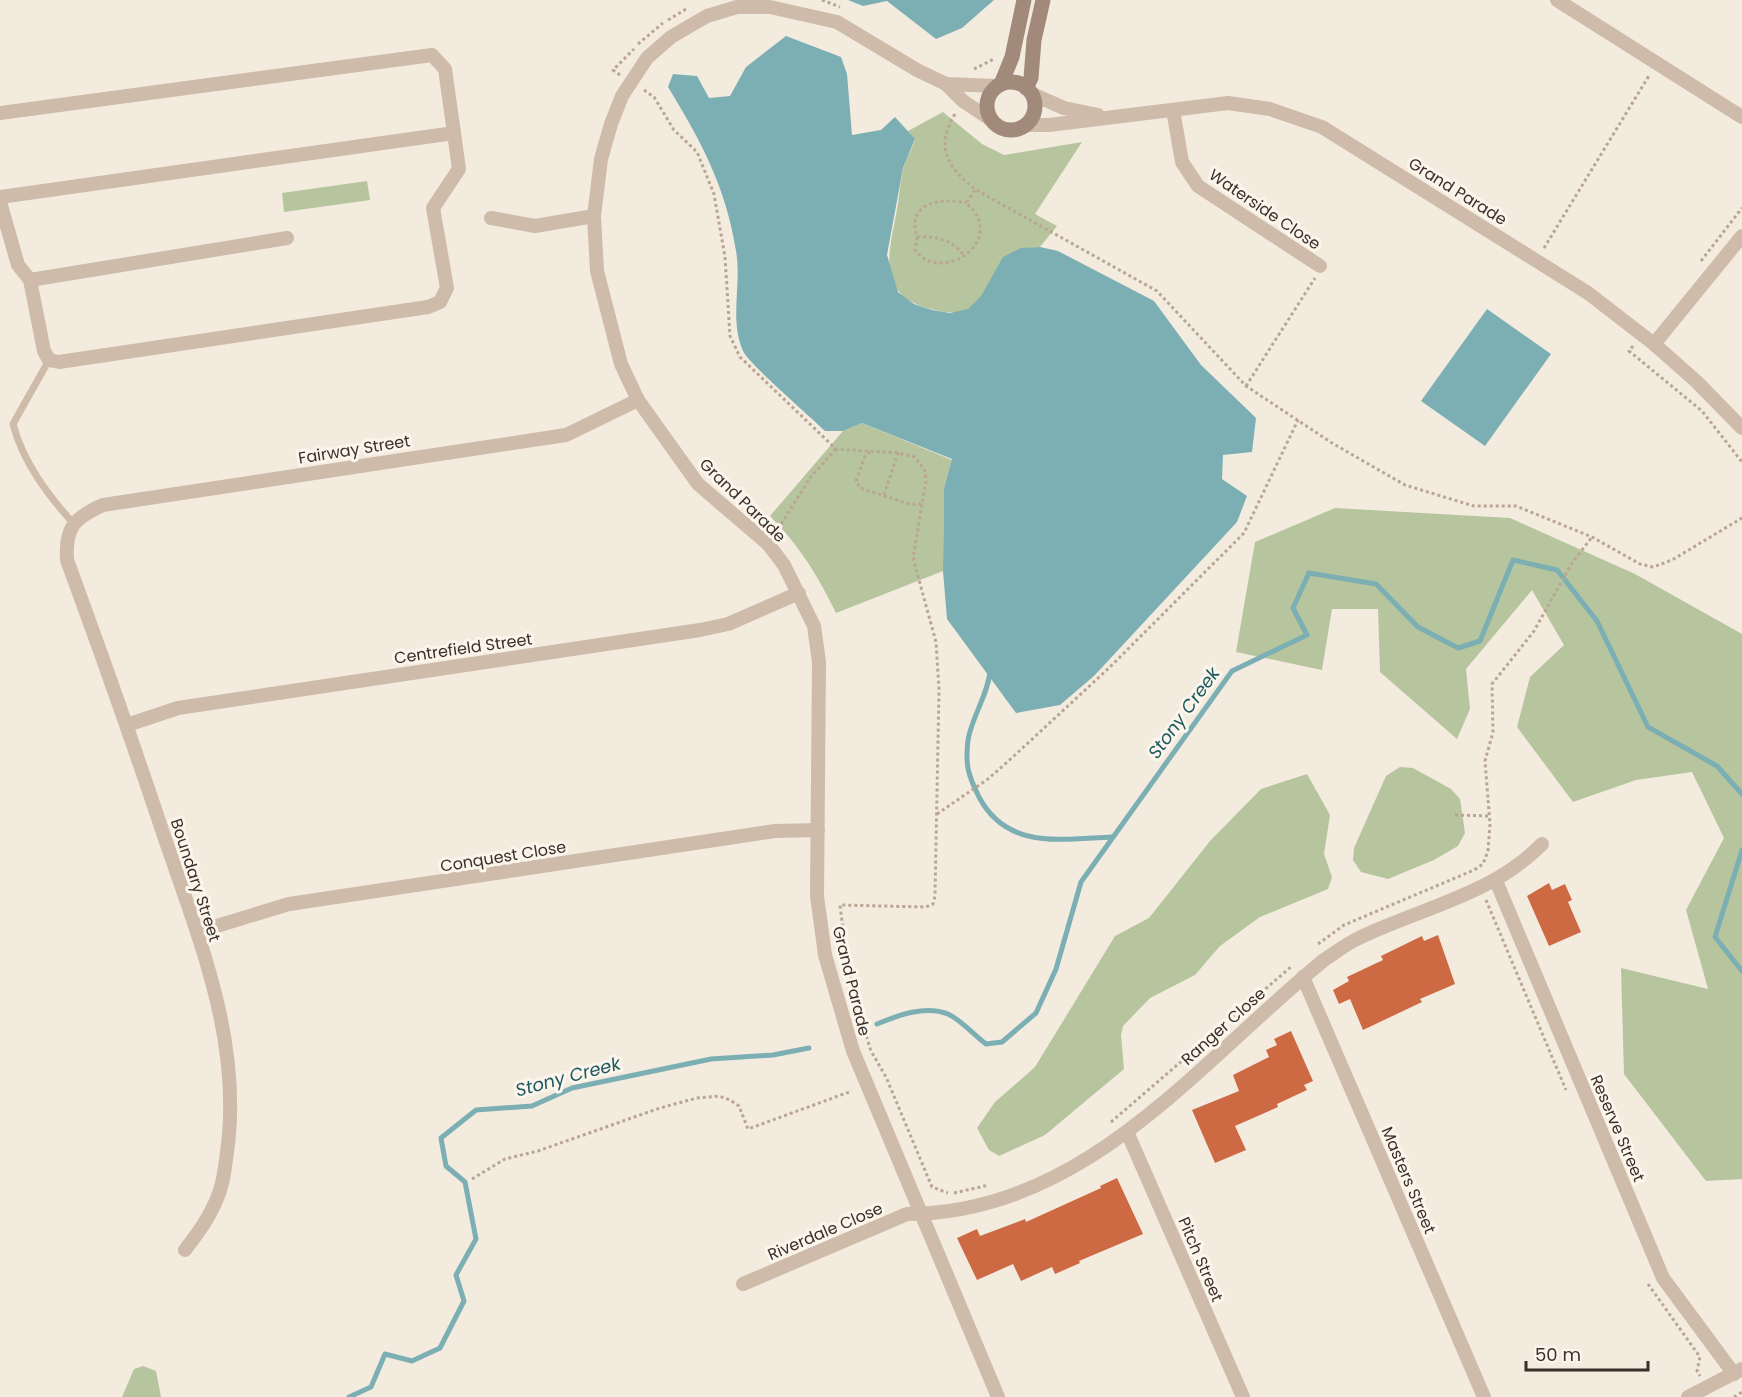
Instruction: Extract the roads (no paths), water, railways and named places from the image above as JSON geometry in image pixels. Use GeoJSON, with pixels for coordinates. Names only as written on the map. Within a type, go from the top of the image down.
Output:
{"type":"FeatureCollection","features":[{"type":"Feature","properties":{"kind":"street"},"geometry":{"type":"LineString","coordinates":[[1024,0],[1012,57],[999,85],[987,102],[990,119],[1003,129],[1011,131],[1027,125],[1035,110],[1029,91],[1034,40],[1043,0]]}},
{"type":"Feature","properties":{"kind":"street"},"geometry":{"type":"LineString","coordinates":[[1557,0],[1742,117]]}},
{"type":"Feature","properties":{"kind":"street","name":"Grand Parade"},"geometry":{"type":"LineString","coordinates":[[990,119],[963,101],[946,84],[837,22],[814,15],[770,7],[737,7],[707,16],[671,37],[647,58],[622,96],[601,159],[594,216],[597,270],[621,364],[638,400],[698,484],[768,544],[784,565],[814,626],[819,662],[817,896],[825,955],[853,1051],[998,1397]]}},
{"type":"Feature","properties":{"kind":"street"},"geometry":{"type":"LineString","coordinates":[[0,113],[432,55],[445,69],[459,170],[433,208],[447,288],[440,302],[428,307],[71,360],[49,360],[44,351],[30,280],[18,265],[0,202]]}},
{"type":"Feature","properties":{"kind":"street"},"geometry":{"type":"LineString","coordinates":[[999,85],[1011,82],[1029,91]]}},
{"type":"Feature","properties":{"kind":"street","name":"Grand Parade"},"geometry":{"type":"LineString","coordinates":[[946,84],[999,85]]}},
{"type":"Feature","properties":{"kind":"street","name":"Grand Parade"},"geometry":{"type":"LineString","coordinates":[[1029,91],[1064,108],[1106,117]]}},
{"type":"Feature","properties":{"kind":"street","name":"Grand Parade"},"geometry":{"type":"LineString","coordinates":[[1027,125],[1049,125],[1228,103],[1270,109],[1322,127],[1537,259],[1588,293],[1654,344],[1697,382],[1742,428]]}},
{"type":"Feature","properties":{"kind":"street","name":"Waterside Close"},"geometry":{"type":"LineString","coordinates":[[1173,110],[1182,162],[1198,186],[1320,266]]}},
{"type":"Feature","properties":{"kind":"street"},"geometry":{"type":"LineString","coordinates":[[0,197],[454,133]]}},
{"type":"Feature","properties":{"kind":"street"},"geometry":{"type":"LineString","coordinates":[[491,218],[536,226],[594,216]]}},
{"type":"Feature","properties":{"kind":"street"},"geometry":{"type":"LineString","coordinates":[[1654,344],[1742,236]]}},
{"type":"Feature","properties":{"kind":"street"},"geometry":{"type":"LineString","coordinates":[[30,280],[287,238]]}},
{"type":"Feature","properties":{"kind":"street","name":"Fairway Street"},"geometry":{"type":"LineString","coordinates":[[73,523],[83,514],[103,505],[566,435],[638,400]]}},
{"type":"Feature","properties":{"kind":"street","name":"Boundary Street"},"geometry":{"type":"LineString","coordinates":[[73,523],[66,545],[67,560],[127,725],[196,932],[222,1022],[231,1095],[230,1131],[219,1194],[208,1220],[185,1250]]}},
{"type":"Feature","properties":{"kind":"street","name":"Centrefield Street"},"geometry":{"type":"LineString","coordinates":[[127,725],[178,708],[700,630],[728,624],[799,593]]}},
{"type":"Feature","properties":{"kind":"street","name":"Conquest Close"},"geometry":{"type":"LineString","coordinates":[[196,932],[289,904],[775,831],[818,830]]}},
{"type":"Feature","properties":{"kind":"street","name":"Ranger Close"},"geometry":{"type":"LineString","coordinates":[[920,1214],[935,1214],[1003,1199],[1079,1164],[1128,1134],[1304,977],[1357,939],[1496,881],[1525,861],[1542,844]]}},
{"type":"Feature","properties":{"kind":"street","name":"Reserve Street"},"geometry":{"type":"LineString","coordinates":[[1496,881],[1663,1278],[1738,1372]]}},
{"type":"Feature","properties":{"kind":"street","name":"Masters Street"},"geometry":{"type":"LineString","coordinates":[[1304,977],[1484,1397]]}},
{"type":"Feature","properties":{"kind":"street","name":"Pitch Street"},"geometry":{"type":"LineString","coordinates":[[1128,1134],[1242,1397]]}},
{"type":"Feature","properties":{"kind":"street","name":"Riverdale Close"},"geometry":{"type":"LineString","coordinates":[[743,1284],[907,1214],[920,1214]]}},
{"type":"Feature","properties":{"kind":"street"},"geometry":{"type":"LineString","coordinates":[[1688,1397],[1738,1372]]}},
{"type":"Feature","properties":{"kind":"lane"},"geometry":{"type":"LineString","coordinates":[[49,360],[13,424],[18,445],[34,472],[73,523]]}},
{"type":"Feature","properties":{"kind":"water"},"geometry":{"type":"Polygon","coordinates":[[[848,0],[994,0],[962,28],[936,39],[887,1],[863,6],[848,0]]]}},
{"type":"Feature","properties":{"kind":"water"},"geometry":{"type":"Polygon","coordinates":[[[786,36],[841,57],[847,74],[852,135],[881,130],[895,117],[915,139],[903,168],[887,255],[898,292],[914,304],[932,310],[950,313],[968,309],[981,296],[1003,257],[1021,248],[1040,247],[1058,251],[1154,301],[1201,365],[1256,418],[1252,452],[1223,455],[1222,479],[1247,496],[1237,522],[1094,676],[1060,705],[1016,713],[947,619],[943,571],[944,488],[952,459],[862,423],[843,431],[825,431],[768,378],[743,351],[736,314],[738,276],[736,251],[726,206],[711,165],[668,87],[673,74],[697,76],[709,98],[730,96],[746,67],[786,36]]]}},
{"type":"Feature","properties":{"kind":"water"},"geometry":{"type":"Polygon","coordinates":[[[1487,309],[1551,354],[1485,446],[1421,401],[1487,309]]]}},
{"type":"Feature","properties":{"kind":"waterway","name":"Stony Creek"},"geometry":{"type":"LineString","coordinates":[[877,1024],[912,1012],[939,1011],[958,1020],[986,1044],[1002,1042],[1036,1013],[1056,969],[1081,882],[1232,671],[1307,635],[1293,608],[1309,573],[1376,584],[1418,627],[1458,648],[1480,641],[1513,560],[1557,570],[1597,621],[1648,727],[1717,766],[1742,794]]}},
{"type":"Feature","properties":{"kind":"waterway"},"geometry":{"type":"LineString","coordinates":[[990,671],[989,680],[970,731],[967,756],[972,782],[991,814],[1004,826],[1037,838],[1112,837]]}},
{"type":"Feature","properties":{"kind":"waterway","name":"Stony Creek"},"geometry":{"type":"LineString","coordinates":[[1742,850],[1715,937],[1742,971]]}},
{"type":"Feature","properties":{"kind":"waterway","name":"Stony Creek"},"geometry":{"type":"LineString","coordinates":[[349,1397],[371,1387],[385,1354],[412,1361],[440,1348],[464,1301],[456,1275],[476,1239],[465,1182],[446,1166],[441,1138],[476,1110],[532,1106],[572,1088],[711,1059],[773,1055],[809,1048]]}}]}
